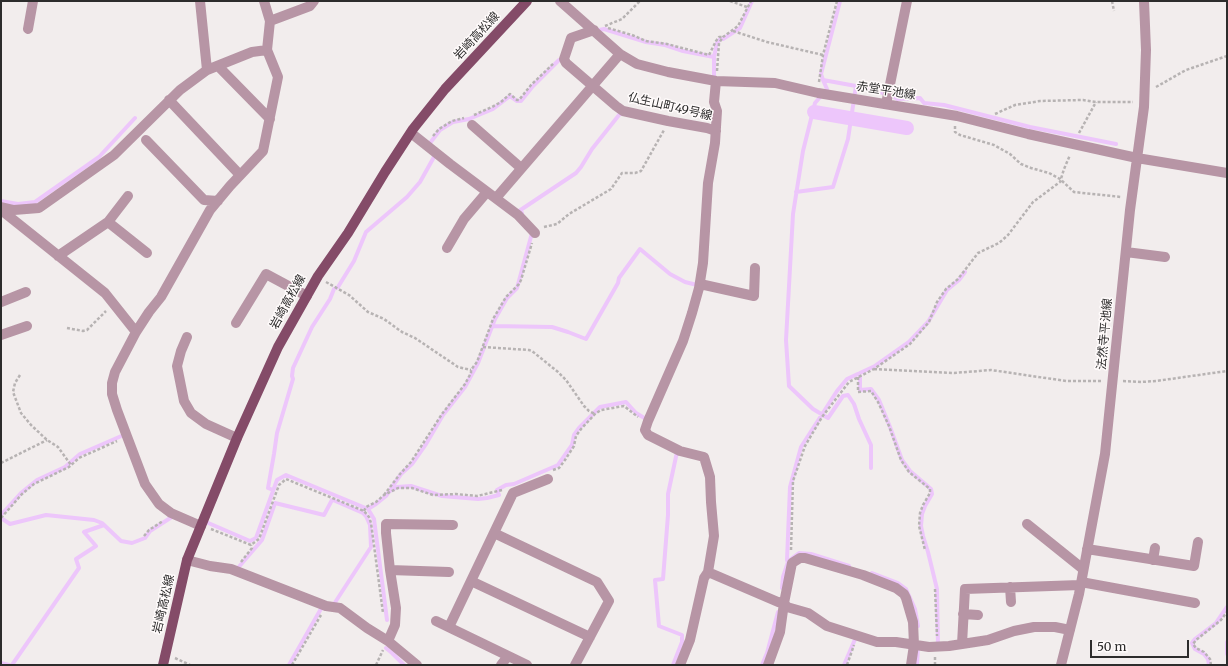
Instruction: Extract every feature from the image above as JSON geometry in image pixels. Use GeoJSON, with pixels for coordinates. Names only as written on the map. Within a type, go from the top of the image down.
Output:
{"type":"FeatureCollection","features":[{"type":"Feature","properties":{"kind":"main road","name":"岩崎高松線"},"geometry":{"type":"LineString","coordinates":[[164,660],[187,560],[237,438],[278,347],[306,296],[348,233],[410,133],[445,89],[528,1]]}},
{"type":"Feature","properties":{"kind":"street"},"geometry":{"type":"LineString","coordinates":[[28,29],[33,1]]}},
{"type":"Feature","properties":{"kind":"street"},"geometry":{"type":"LineString","coordinates":[[200,1],[207,70]]}},
{"type":"Feature","properties":{"kind":"street"},"geometry":{"type":"LineString","coordinates":[[201,526],[174,515],[159,504],[145,484],[117,410],[112,394],[112,383],[115,372],[136,332],[161,297],[210,210],[263,151],[278,77],[267,50],[270,22],[264,1]]}},
{"type":"Feature","properties":{"kind":"street"},"geometry":{"type":"LineString","coordinates":[[270,22],[310,6],[314,1]]}},
{"type":"Feature","properties":{"kind":"street","name":"赤堂平池線"},"geometry":{"type":"LineString","coordinates":[[560,1],[620,54],[637,64],[668,72],[716,81],[775,83],[818,93],[957,116],[1075,145],[1136,158],[1227,173]]}},
{"type":"Feature","properties":{"kind":"street"},"geometry":{"type":"LineString","coordinates":[[886,104],[907,1]]}},
{"type":"Feature","properties":{"kind":"street","name":"法然寺平池線"},"geometry":{"type":"LineString","coordinates":[[1061,665],[1081,584],[1105,454],[1136,158],[1144,103],[1146,50],[1144,1]]}},
{"type":"Feature","properties":{"kind":"street"},"geometry":{"type":"LineString","coordinates":[[564,56],[571,38],[594,30]]}},
{"type":"Feature","properties":{"kind":"street"},"geometry":{"type":"LineString","coordinates":[[1,208],[14,210],[39,208],[114,155],[180,90],[207,70],[252,52],[267,50]]}},
{"type":"Feature","properties":{"kind":"street"},"geometry":{"type":"LineString","coordinates":[[447,248],[464,219],[521,168],[620,54]]}},
{"type":"Feature","properties":{"kind":"street","name":"仏生山町49号線"},"geometry":{"type":"LineString","coordinates":[[564,56],[566,63],[623,111],[668,122],[707,128],[716,132]]}},
{"type":"Feature","properties":{"kind":"street"},"geometry":{"type":"LineString","coordinates":[[218,66],[270,119]]}},
{"type":"Feature","properties":{"kind":"street"},"geometry":{"type":"LineString","coordinates":[[680,665],[690,640],[704,578],[708,572],[714,536],[710,477],[704,457],[680,451],[648,435],[645,430],[683,341],[700,284],[703,263],[708,183],[716,132],[717,111],[714,102],[716,81]]}},
{"type":"Feature","properties":{"kind":"street"},"geometry":{"type":"LineString","coordinates":[[170,100],[240,175]]}},
{"type":"Feature","properties":{"kind":"street"},"geometry":{"type":"LineString","coordinates":[[472,125],[521,168]]}},
{"type":"Feature","properties":{"kind":"street"},"geometry":{"type":"LineString","coordinates":[[410,133],[518,215],[535,233]]}},
{"type":"Feature","properties":{"kind":"street"},"geometry":{"type":"LineString","coordinates":[[146,140],[204,200],[218,201]]}},
{"type":"Feature","properties":{"kind":"street"},"geometry":{"type":"LineString","coordinates":[[58,256],[108,222],[128,196]]}},
{"type":"Feature","properties":{"kind":"street"},"geometry":{"type":"LineString","coordinates":[[1,208],[58,256],[106,293],[136,332]]}},
{"type":"Feature","properties":{"kind":"street"},"geometry":{"type":"LineString","coordinates":[[108,222],[147,253]]}},
{"type":"Feature","properties":{"kind":"street"},"geometry":{"type":"LineString","coordinates":[[1126,252],[1165,257]]}},
{"type":"Feature","properties":{"kind":"street"},"geometry":{"type":"LineString","coordinates":[[700,284],[754,296],[755,268]]}},
{"type":"Feature","properties":{"kind":"street"},"geometry":{"type":"LineString","coordinates":[[236,323],[266,274],[306,296]]}},
{"type":"Feature","properties":{"kind":"street"},"geometry":{"type":"LineString","coordinates":[[1,302],[26,292]]}},
{"type":"Feature","properties":{"kind":"street"},"geometry":{"type":"LineString","coordinates":[[1,335],[27,326]]}},
{"type":"Feature","properties":{"kind":"street"},"geometry":{"type":"LineString","coordinates":[[187,337],[176,366],[184,401],[191,413],[201,420],[237,438]]}},
{"type":"Feature","properties":{"kind":"street"},"geometry":{"type":"LineString","coordinates":[[449,627],[513,493],[547,476]]}},
{"type":"Feature","properties":{"kind":"street"},"geometry":{"type":"LineString","coordinates":[[388,640],[395,625],[396,608],[390,570],[386,524],[453,525]]}},
{"type":"Feature","properties":{"kind":"street"},"geometry":{"type":"LineString","coordinates":[[1027,524],[1083,569]]}},
{"type":"Feature","properties":{"kind":"street"},"geometry":{"type":"LineString","coordinates":[[494,533],[597,582],[609,601],[575,665]]}},
{"type":"Feature","properties":{"kind":"street"},"geometry":{"type":"LineString","coordinates":[[1087,549],[1194,566],[1198,542]]}},
{"type":"Feature","properties":{"kind":"street"},"geometry":{"type":"LineString","coordinates":[[1153,560],[1155,548]]}},
{"type":"Feature","properties":{"kind":"street"},"geometry":{"type":"LineString","coordinates":[[768,665],[780,632],[792,563],[800,558],[806,558],[863,576],[896,588],[904,594],[913,622],[914,645],[912,665]]}},
{"type":"Feature","properties":{"kind":"street"},"geometry":{"type":"LineString","coordinates":[[187,560],[234,570],[326,606],[340,608],[388,640],[417,665]]}},
{"type":"Feature","properties":{"kind":"street"},"geometry":{"type":"LineString","coordinates":[[390,570],[449,572]]}},
{"type":"Feature","properties":{"kind":"street"},"geometry":{"type":"LineString","coordinates":[[708,572],[778,602],[784,603],[787,607],[808,613],[827,626],[878,642],[896,642],[936,647],[988,640],[1014,631],[1034,627],[1056,627],[1070,630]]}},
{"type":"Feature","properties":{"kind":"street"},"geometry":{"type":"LineString","coordinates":[[471,581],[590,637]]}},
{"type":"Feature","properties":{"kind":"street"},"geometry":{"type":"LineString","coordinates":[[962,644],[965,589],[1081,584],[1195,603]]}},
{"type":"Feature","properties":{"kind":"street"},"geometry":{"type":"LineString","coordinates":[[1010,587],[1011,602]]}},
{"type":"Feature","properties":{"kind":"street"},"geometry":{"type":"LineString","coordinates":[[964,614],[978,614]]}},
{"type":"Feature","properties":{"kind":"street"},"geometry":{"type":"LineString","coordinates":[[436,621],[527,665]]}},
{"type":"Feature","properties":{"kind":"street"},"geometry":{"type":"LineString","coordinates":[[501,665],[508,656]]}},
{"type":"Feature","properties":{"kind":"path"},"geometry":{"type":"LineString","coordinates":[[640,1],[622,19],[603,27],[632,35],[646,41],[667,44],[709,55],[719,37],[723,37],[738,26],[751,1]]}},
{"type":"Feature","properties":{"kind":"path"},"geometry":{"type":"LineString","coordinates":[[730,1],[747,7]]}},
{"type":"Feature","properties":{"kind":"path"},"geometry":{"type":"LineString","coordinates":[[818,93],[822,55],[837,1]]}},
{"type":"Feature","properties":{"kind":"path"},"geometry":{"type":"LineString","coordinates":[[1112,1],[1114,11]]}},
{"type":"Feature","properties":{"kind":"path"},"geometry":{"type":"LineString","coordinates":[[733,31],[767,42],[822,55]]}},
{"type":"Feature","properties":{"kind":"path"},"geometry":{"type":"LineString","coordinates":[[716,81],[719,43],[723,37]]}},
{"type":"Feature","properties":{"kind":"path"},"geometry":{"type":"LineString","coordinates":[[425,145],[439,129],[452,121],[468,117],[492,107],[501,102],[510,94],[519,100],[543,73],[559,58],[564,56]]}},
{"type":"Feature","properties":{"kind":"path"},"geometry":{"type":"LineString","coordinates":[[1145,91],[1154,88],[1186,70],[1227,56]]}},
{"type":"Feature","properties":{"kind":"path"},"geometry":{"type":"LineString","coordinates":[[978,122],[1015,105],[1040,101],[1083,100],[1096,102],[1144,103]]}},
{"type":"Feature","properties":{"kind":"path"},"geometry":{"type":"LineString","coordinates":[[792,563],[790,556],[792,487],[805,446],[822,417],[849,382],[874,369],[910,344],[929,322],[937,302],[946,289],[958,279],[978,253],[999,243],[1008,235],[1028,208],[1060,182],[1079,133],[1096,102]]}},
{"type":"Feature","properties":{"kind":"path"},"geometry":{"type":"LineString","coordinates":[[957,116],[954,132],[994,145],[1010,154],[1021,164],[1049,173],[1074,192],[1132,197]]}},
{"type":"Feature","properties":{"kind":"path"},"geometry":{"type":"LineString","coordinates":[[364,510],[384,495],[411,462],[442,414],[465,384],[471,370],[477,362],[494,319],[506,297],[521,280],[536,229],[557,224],[569,214],[611,189],[622,173],[635,173],[641,171],[657,145],[668,122]]}},
{"type":"Feature","properties":{"kind":"path"},"geometry":{"type":"LineString","coordinates":[[318,276],[349,295],[368,312],[384,319],[458,367],[471,370]]}},
{"type":"Feature","properties":{"kind":"path"},"geometry":{"type":"LineString","coordinates":[[67,328],[83,331],[87,330],[114,304]]}},
{"type":"Feature","properties":{"kind":"path"},"geometry":{"type":"LineString","coordinates":[[483,347],[532,351],[558,372],[566,380],[584,406],[595,414]]}},
{"type":"Feature","properties":{"kind":"path"},"geometry":{"type":"LineString","coordinates":[[874,369],[954,373],[991,370],[1066,381],[1141,382],[1227,371]]}},
{"type":"Feature","properties":{"kind":"path"},"geometry":{"type":"LineString","coordinates":[[20,374],[15,383],[13,392],[21,413],[31,425],[58,448],[72,465]]}},
{"type":"Feature","properties":{"kind":"path"},"geometry":{"type":"LineString","coordinates":[[858,377],[858,392],[871,392],[878,402],[889,426],[901,460],[909,472],[930,490],[920,513],[919,526],[925,550]]}},
{"type":"Feature","properties":{"kind":"path"},"geometry":{"type":"LineString","coordinates":[[547,476],[559,468],[574,446],[576,436],[581,429],[595,414],[601,410],[624,406],[647,423]]}},
{"type":"Feature","properties":{"kind":"path"},"geometry":{"type":"LineString","coordinates":[[1,518],[22,494],[34,484],[72,465],[79,458],[127,437]]}},
{"type":"Feature","properties":{"kind":"path"},"geometry":{"type":"LineString","coordinates":[[1,464],[47,440]]}},
{"type":"Feature","properties":{"kind":"path"},"geometry":{"type":"LineString","coordinates":[[251,545],[259,539],[279,484],[286,479],[364,510],[371,523],[384,617]]}},
{"type":"Feature","properties":{"kind":"path"},"geometry":{"type":"LineString","coordinates":[[384,495],[398,488],[412,488],[433,495],[456,494],[477,496],[487,495],[508,488]]}},
{"type":"Feature","properties":{"kind":"path"},"geometry":{"type":"LineString","coordinates":[[144,536],[149,530],[174,515]]}},
{"type":"Feature","properties":{"kind":"path"},"geometry":{"type":"LineString","coordinates":[[201,526],[251,545]]}},
{"type":"Feature","properties":{"kind":"path"},"geometry":{"type":"LineString","coordinates":[[234,570],[249,554],[252,548],[251,545]]}},
{"type":"Feature","properties":{"kind":"path"},"geometry":{"type":"LineString","coordinates":[[935,589],[937,631],[935,665]]}},
{"type":"Feature","properties":{"kind":"path"},"geometry":{"type":"LineString","coordinates":[[292,665],[326,606]]}},
{"type":"Feature","properties":{"kind":"path"},"geometry":{"type":"LineString","coordinates":[[1211,665],[1210,659],[1204,652],[1196,648],[1193,644],[1221,620],[1227,612]]}},
{"type":"Feature","properties":{"kind":"path"},"geometry":{"type":"LineString","coordinates":[[847,665],[857,635]]}},
{"type":"Feature","properties":{"kind":"path"},"geometry":{"type":"LineString","coordinates":[[376,665],[388,640]]}},
{"type":"Feature","properties":{"kind":"path"},"geometry":{"type":"LineString","coordinates":[[164,660],[180,659],[190,665]]}},
{"type":"Feature","properties":{"kind":"waterway"},"geometry":{"type":"LineString","coordinates":[[714,80],[714,57],[717,43],[720,39],[723,39],[740,28],[752,1]]}},
{"type":"Feature","properties":{"kind":"waterway"},"geometry":{"type":"LineString","coordinates":[[840,1],[821,74],[823,80],[867,88],[893,96],[897,99],[920,98],[924,103],[944,105],[1030,127],[1116,144]]}},
{"type":"Feature","properties":{"kind":"waterway"},"geometry":{"type":"LineString","coordinates":[[595,31],[604,29],[646,42],[714,57]]}},
{"type":"Feature","properties":{"kind":"waterway"},"geometry":{"type":"LineString","coordinates":[[431,147],[430,143],[440,130],[453,122],[469,119],[493,109],[510,96],[517,101],[521,101],[533,86],[559,60],[564,58]]}},
{"type":"Feature","properties":{"kind":"waterway"},"geometry":{"type":"LineString","coordinates":[[823,80],[827,89],[815,103],[803,151],[793,214],[786,340],[789,386],[813,409],[828,418],[843,396],[848,395],[854,404],[871,445],[871,468]]}},
{"type":"Feature","properties":{"kind":"waterway"},"geometry":{"type":"LineString","coordinates":[[796,192],[833,187],[848,139],[856,86]]}},
{"type":"Feature","properties":{"kind":"waterway"},"geometry":{"type":"LineString","coordinates":[[522,213],[519,211],[576,173],[592,149],[623,110]]}},
{"type":"Feature","properties":{"kind":"waterway"},"geometry":{"type":"LineString","coordinates":[[814,112],[907,128]]}},
{"type":"Feature","properties":{"kind":"waterway"},"geometry":{"type":"LineString","coordinates":[[1,201],[18,204],[35,202],[99,157],[135,118]]}},
{"type":"Feature","properties":{"kind":"waterway"},"geometry":{"type":"LineString","coordinates":[[273,490],[268,488],[277,433],[293,379],[293,368],[312,327],[330,299],[334,289],[338,287],[354,261],[366,232],[407,197],[420,182],[434,157],[433,153]]}},
{"type":"Feature","properties":{"kind":"waterway"},"geometry":{"type":"LineString","coordinates":[[368,509],[386,496],[401,474],[412,464],[443,415],[465,387],[478,363],[495,319],[507,298],[517,288],[532,233]]}},
{"type":"Feature","properties":{"kind":"waterway"},"geometry":{"type":"LineString","coordinates":[[492,326],[552,327],[586,339],[618,283],[619,278],[640,249],[670,274],[685,282],[697,285]]}},
{"type":"Feature","properties":{"kind":"waterway"},"geometry":{"type":"LineString","coordinates":[[782,588],[783,577],[788,562],[790,487],[801,447],[837,391],[847,379],[875,366],[909,342],[928,322],[947,290],[959,280],[965,272]]}},
{"type":"Feature","properties":{"kind":"waterway"},"geometry":{"type":"LineString","coordinates":[[860,373],[860,390],[871,389],[879,400],[902,460],[910,471],[931,489],[932,494],[922,514],[921,526],[937,589],[938,647]]}},
{"type":"Feature","properties":{"kind":"waterway"},"geometry":{"type":"LineString","coordinates":[[390,491],[397,487],[411,486],[442,496],[478,499],[499,495],[497,490],[506,485],[514,484],[558,465],[572,445],[574,435],[579,428],[600,407],[626,402],[636,413],[646,419]]}},
{"type":"Feature","properties":{"kind":"waterway"},"geometry":{"type":"LineString","coordinates":[[1,515],[21,493],[37,480],[65,467],[80,454],[126,434]]}},
{"type":"Feature","properties":{"kind":"waterway"},"geometry":{"type":"LineString","coordinates":[[673,665],[682,642],[682,635],[659,626],[655,580],[663,579],[668,515],[668,494],[677,452]]}},
{"type":"Feature","properties":{"kind":"waterway"},"geometry":{"type":"LineString","coordinates":[[206,522],[250,541],[256,538],[277,480],[286,475],[368,509],[374,519],[387,620]]}},
{"type":"Feature","properties":{"kind":"waterway"},"geometry":{"type":"LineString","coordinates":[[237,569],[262,540],[275,503],[324,515],[333,500],[363,513],[366,516],[370,525],[371,547],[334,604],[331,605]]}},
{"type":"Feature","properties":{"kind":"waterway"},"geometry":{"type":"LineString","coordinates":[[1,518],[10,524],[46,515],[94,520],[102,523],[121,541],[132,543],[145,538],[150,531],[175,515]]}},
{"type":"Feature","properties":{"kind":"waterway"},"geometry":{"type":"LineString","coordinates":[[12,665],[79,568],[76,559],[96,546],[84,532],[104,525]]}},
{"type":"Feature","properties":{"kind":"waterway"},"geometry":{"type":"LineString","coordinates":[[791,559],[799,553],[811,554],[849,566]]}},
{"type":"Feature","properties":{"kind":"waterway"},"geometry":{"type":"LineString","coordinates":[[872,573],[898,583],[906,589],[915,609],[918,626]]}},
{"type":"Feature","properties":{"kind":"waterway"},"geometry":{"type":"LineString","coordinates":[[289,665],[322,607],[324,606]]}},
{"type":"Feature","properties":{"kind":"waterway"},"geometry":{"type":"LineString","coordinates":[[1209,665],[1208,659],[1204,654],[1195,649],[1192,643],[1216,623],[1227,607]]}},
{"type":"Feature","properties":{"kind":"waterway"},"geometry":{"type":"LineString","coordinates":[[762,665],[767,653],[778,612]]}},
{"type":"Feature","properties":{"kind":"waterway"},"geometry":{"type":"LineString","coordinates":[[844,665],[856,637]]}},
{"type":"Feature","properties":{"kind":"waterway"},"geometry":{"type":"LineString","coordinates":[[1227,642],[1227,654]]}},
{"type":"Feature","properties":{"kind":"waterway"},"geometry":{"type":"LineString","coordinates":[[917,665],[918,647]]}},
{"type":"Feature","properties":{"kind":"waterway"},"geometry":{"type":"LineString","coordinates":[[386,648],[404,665]]}},
{"type":"Feature","properties":{"kind":"waterway"},"geometry":{"type":"LineString","coordinates":[[1,663],[9,665]]}}]}
